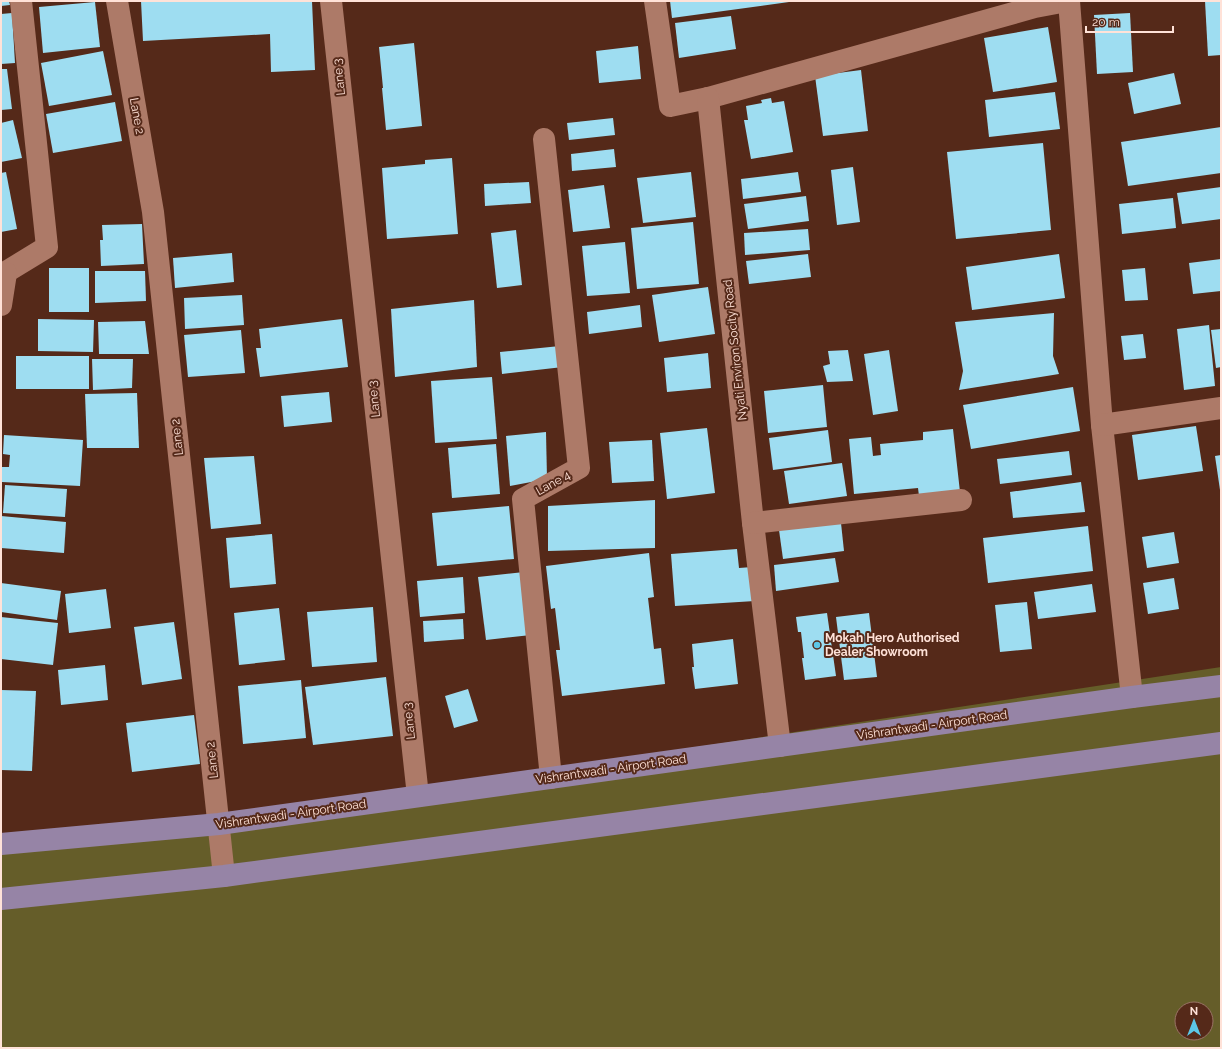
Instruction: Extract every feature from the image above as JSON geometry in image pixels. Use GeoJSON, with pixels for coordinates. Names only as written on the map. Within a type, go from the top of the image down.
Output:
{"type":"FeatureCollection","features":[{"type":"Feature","properties":{"kind":"main road","name":"Vishrantwadi - Airport Road"},"geometry":{"type":"LineString","coordinates":[[1,844],[219,824],[1132,697],[1221,686]]}},
{"type":"Feature","properties":{"kind":"main road"},"geometry":{"type":"LineString","coordinates":[[1,899],[224,876],[1221,743]]}},
{"type":"Feature","properties":{"kind":"street"},"geometry":{"type":"LineString","coordinates":[[1,305],[4,274],[47,247],[21,1]]}},
{"type":"Feature","properties":{"kind":"street","name":"Lane 2"},"geometry":{"type":"LineString","coordinates":[[117,1],[153,212],[224,876]]}},
{"type":"Feature","properties":{"kind":"street","name":"Lane 3"},"geometry":{"type":"LineString","coordinates":[[331,1],[418,796]]}},
{"type":"Feature","properties":{"kind":"street"},"geometry":{"type":"LineString","coordinates":[[655,1],[670,106],[708,98],[1035,4],[1068,1],[1102,425],[1132,697]]}},
{"type":"Feature","properties":{"kind":"street","name":"Nyati Environ Socity Road"},"geometry":{"type":"LineString","coordinates":[[708,98],[753,523],[780,746]]}},
{"type":"Feature","properties":{"kind":"street","name":"Lane 4"},"geometry":{"type":"LineString","coordinates":[[544,139],[579,468],[523,499],[551,778]]}},
{"type":"Feature","properties":{"kind":"street"},"geometry":{"type":"LineString","coordinates":[[1102,425],[1221,408]]}},
{"type":"Feature","properties":{"kind":"street"},"geometry":{"type":"LineString","coordinates":[[753,523],[961,500]]}},
{"type":"Feature","properties":{"kind":"shaded area"},"geometry":{"type":"Polygon","coordinates":[[[1221,667],[1221,1048],[1,1048],[1,853],[1221,667]]]}},
{"type":"Feature","properties":{"kind":"building"},"geometry":{"type":"Polygon","coordinates":[[[1,1],[9,1],[10,5],[1,6],[1,1]]]}},
{"type":"Feature","properties":{"kind":"building"},"geometry":{"type":"Polygon","coordinates":[[[141,1],[312,1],[315,70],[271,72],[270,34],[143,41],[141,1]]]}},
{"type":"Feature","properties":{"kind":"building"},"geometry":{"type":"Polygon","coordinates":[[[670,1],[789,1],[789,2],[672,18],[670,1]]]}},
{"type":"Feature","properties":{"kind":"building"},"geometry":{"type":"Polygon","coordinates":[[[1205,1],[1221,1],[1221,55],[1208,56],[1205,1]]]}},
{"type":"Feature","properties":{"kind":"building"},"geometry":{"type":"Polygon","coordinates":[[[95,2],[100,47],[43,53],[39,7],[95,2]]]}},
{"type":"Feature","properties":{"kind":"building"},"geometry":{"type":"Polygon","coordinates":[[[12,13],[15,63],[1,64],[1,14],[12,13]]]}},
{"type":"Feature","properties":{"kind":"building"},"geometry":{"type":"Polygon","coordinates":[[[1130,13],[1133,72],[1097,74],[1094,15],[1130,13]]]}},
{"type":"Feature","properties":{"kind":"building"},"geometry":{"type":"Polygon","coordinates":[[[731,16],[736,49],[679,58],[675,23],[731,16]]]}},
{"type":"Feature","properties":{"kind":"building"},"geometry":{"type":"Polygon","coordinates":[[[1048,27],[1057,82],[993,92],[984,38],[1048,27]]]}},
{"type":"Feature","properties":{"kind":"building"},"geometry":{"type":"Polygon","coordinates":[[[414,43],[422,126],[386,130],[379,47],[414,43]]]}},
{"type":"Feature","properties":{"kind":"building"},"geometry":{"type":"Polygon","coordinates":[[[638,46],[641,79],[599,83],[596,51],[638,46]]]}},
{"type":"Feature","properties":{"kind":"building"},"geometry":{"type":"Polygon","coordinates":[[[103,51],[112,95],[49,106],[41,63],[103,51]]]}},
{"type":"Feature","properties":{"kind":"building"},"geometry":{"type":"Polygon","coordinates":[[[1,69],[7,69],[12,109],[1,110],[1,69]]]}},
{"type":"Feature","properties":{"kind":"building"},"geometry":{"type":"Polygon","coordinates":[[[861,70],[868,131],[823,136],[815,76],[861,70]]]}},
{"type":"Feature","properties":{"kind":"building"},"geometry":{"type":"Polygon","coordinates":[[[1174,73],[1181,104],[1134,114],[1128,83],[1174,73]]]}},
{"type":"Feature","properties":{"kind":"building"},"geometry":{"type":"Polygon","coordinates":[[[1055,92],[1060,129],[989,137],[985,100],[1055,92]]]}},
{"type":"Feature","properties":{"kind":"building"},"geometry":{"type":"Polygon","coordinates":[[[771,98],[772,103],[784,101],[793,152],[751,159],[744,120],[748,120],[746,106],[762,103],[761,100],[771,98]]]}},
{"type":"Feature","properties":{"kind":"building"},"geometry":{"type":"Polygon","coordinates":[[[115,102],[122,141],[53,153],[46,114],[115,102]]]}},
{"type":"Feature","properties":{"kind":"building"},"geometry":{"type":"Polygon","coordinates":[[[613,118],[615,135],[569,140],[567,123],[613,118]]]}},
{"type":"Feature","properties":{"kind":"building"},"geometry":{"type":"Polygon","coordinates":[[[13,120],[22,158],[1,162],[1,123],[13,120]]]}},
{"type":"Feature","properties":{"kind":"building"},"geometry":{"type":"Polygon","coordinates":[[[1221,127],[1221,173],[1128,186],[1121,142],[1221,127]]]}},
{"type":"Feature","properties":{"kind":"building"},"geometry":{"type":"Polygon","coordinates":[[[1043,143],[1051,230],[956,239],[947,152],[1043,143]]]}},
{"type":"Feature","properties":{"kind":"building"},"geometry":{"type":"Polygon","coordinates":[[[614,149],[616,167],[572,171],[571,154],[614,149]]]}},
{"type":"Feature","properties":{"kind":"building"},"geometry":{"type":"Polygon","coordinates":[[[452,158],[458,234],[387,239],[382,168],[425,164],[425,160],[452,158]]]}},
{"type":"Feature","properties":{"kind":"building"},"geometry":{"type":"Polygon","coordinates":[[[853,167],[860,222],[837,225],[831,170],[853,167]]]}},
{"type":"Feature","properties":{"kind":"building"},"geometry":{"type":"Polygon","coordinates":[[[6,172],[17,229],[1,232],[1,173],[6,172]]]}},
{"type":"Feature","properties":{"kind":"building"},"geometry":{"type":"Polygon","coordinates":[[[691,172],[696,217],[643,223],[637,178],[691,172]]]}},
{"type":"Feature","properties":{"kind":"building"},"geometry":{"type":"Polygon","coordinates":[[[798,172],[801,192],[743,199],[741,179],[798,172]]]}},
{"type":"Feature","properties":{"kind":"building"},"geometry":{"type":"Polygon","coordinates":[[[529,182],[531,203],[485,206],[484,184],[529,182]]]}},
{"type":"Feature","properties":{"kind":"building"},"geometry":{"type":"Polygon","coordinates":[[[604,185],[610,228],[573,232],[568,190],[604,185]]]}},
{"type":"Feature","properties":{"kind":"building"},"geometry":{"type":"Polygon","coordinates":[[[1221,187],[1221,219],[1182,224],[1177,193],[1221,187]]]}},
{"type":"Feature","properties":{"kind":"building"},"geometry":{"type":"Polygon","coordinates":[[[806,196],[809,221],[748,229],[744,204],[806,196]]]}},
{"type":"Feature","properties":{"kind":"building"},"geometry":{"type":"Polygon","coordinates":[[[1173,198],[1176,228],[1122,234],[1119,204],[1173,198]]]}},
{"type":"Feature","properties":{"kind":"building"},"geometry":{"type":"Polygon","coordinates":[[[693,222],[699,284],[637,289],[631,228],[693,222]]]}},
{"type":"Feature","properties":{"kind":"building"},"geometry":{"type":"Polygon","coordinates":[[[142,224],[144,264],[101,266],[100,240],[103,240],[102,225],[142,224]]]}},
{"type":"Feature","properties":{"kind":"building"},"geometry":{"type":"Polygon","coordinates":[[[808,229],[810,250],[745,255],[744,233],[808,229]]]}},
{"type":"Feature","properties":{"kind":"building"},"geometry":{"type":"Polygon","coordinates":[[[516,230],[522,285],[497,288],[491,233],[516,230]]]}},
{"type":"Feature","properties":{"kind":"building"},"geometry":{"type":"Polygon","coordinates":[[[625,242],[630,293],[587,296],[582,246],[625,242]]]}},
{"type":"Feature","properties":{"kind":"building"},"geometry":{"type":"Polygon","coordinates":[[[232,253],[234,282],[175,288],[173,258],[232,253]]]}},
{"type":"Feature","properties":{"kind":"building"},"geometry":{"type":"Polygon","coordinates":[[[808,254],[811,277],[749,284],[746,261],[808,254]]]}},
{"type":"Feature","properties":{"kind":"building"},"geometry":{"type":"Polygon","coordinates":[[[1059,254],[1065,298],[972,310],[966,267],[1059,254]]]}},
{"type":"Feature","properties":{"kind":"building"},"geometry":{"type":"Polygon","coordinates":[[[1221,259],[1221,291],[1193,294],[1189,263],[1221,259]]]}},
{"type":"Feature","properties":{"kind":"building"},"geometry":{"type":"Polygon","coordinates":[[[49,268],[89,268],[89,312],[49,312],[49,268]]]}},
{"type":"Feature","properties":{"kind":"building"},"geometry":{"type":"Polygon","coordinates":[[[1145,268],[1148,300],[1125,301],[1122,270],[1145,268]]]}},
{"type":"Feature","properties":{"kind":"building"},"geometry":{"type":"Polygon","coordinates":[[[95,271],[145,271],[146,301],[95,303],[95,271]]]}},
{"type":"Feature","properties":{"kind":"building"},"geometry":{"type":"Polygon","coordinates":[[[708,287],[715,334],[659,342],[652,295],[708,287]]]}},
{"type":"Feature","properties":{"kind":"building"},"geometry":{"type":"Polygon","coordinates":[[[242,295],[244,325],[185,329],[184,298],[242,295]]]}},
{"type":"Feature","properties":{"kind":"building"},"geometry":{"type":"Polygon","coordinates":[[[474,300],[477,367],[395,377],[391,309],[474,300]]]}},
{"type":"Feature","properties":{"kind":"building"},"geometry":{"type":"Polygon","coordinates":[[[640,305],[642,327],[589,334],[587,312],[640,305]]]}},
{"type":"Feature","properties":{"kind":"building"},"geometry":{"type":"Polygon","coordinates":[[[1054,313],[1053,356],[1059,374],[959,390],[963,371],[955,322],[1054,313]]]}},
{"type":"Feature","properties":{"kind":"building"},"geometry":{"type":"Polygon","coordinates":[[[38,319],[94,320],[93,352],[38,351],[38,319]]]}},
{"type":"Feature","properties":{"kind":"building"},"geometry":{"type":"Polygon","coordinates":[[[342,319],[348,367],[260,377],[256,348],[261,348],[259,329],[342,319]]]}},
{"type":"Feature","properties":{"kind":"building"},"geometry":{"type":"Polygon","coordinates":[[[145,321],[149,354],[99,354],[98,322],[145,321]]]}},
{"type":"Feature","properties":{"kind":"building"},"geometry":{"type":"Polygon","coordinates":[[[1209,325],[1215,386],[1184,390],[1177,329],[1209,325]]]}},
{"type":"Feature","properties":{"kind":"building"},"geometry":{"type":"Polygon","coordinates":[[[1221,329],[1221,367],[1216,368],[1211,330],[1221,329]]]}},
{"type":"Feature","properties":{"kind":"building"},"geometry":{"type":"Polygon","coordinates":[[[241,330],[245,373],[188,377],[184,335],[241,330]]]}},
{"type":"Feature","properties":{"kind":"building"},"geometry":{"type":"Polygon","coordinates":[[[1143,334],[1146,358],[1124,360],[1121,336],[1143,334]]]}},
{"type":"Feature","properties":{"kind":"building"},"geometry":{"type":"Polygon","coordinates":[[[560,346],[563,367],[502,374],[500,352],[560,346]]]}},
{"type":"Feature","properties":{"kind":"building"},"geometry":{"type":"Polygon","coordinates":[[[848,350],[853,381],[827,382],[823,366],[830,364],[828,351],[848,350]]]}},
{"type":"Feature","properties":{"kind":"building"},"geometry":{"type":"Polygon","coordinates":[[[889,350],[898,411],[873,415],[864,354],[889,350]]]}},
{"type":"Feature","properties":{"kind":"building"},"geometry":{"type":"Polygon","coordinates":[[[708,353],[711,388],[667,392],[664,358],[708,353]]]}},
{"type":"Feature","properties":{"kind":"building"},"geometry":{"type":"Polygon","coordinates":[[[16,356],[89,356],[89,389],[16,389],[16,356]]]}},
{"type":"Feature","properties":{"kind":"building"},"geometry":{"type":"Polygon","coordinates":[[[92,359],[133,359],[132,388],[93,390],[92,359]]]}},
{"type":"Feature","properties":{"kind":"building"},"geometry":{"type":"Polygon","coordinates":[[[492,377],[497,439],[435,443],[431,381],[492,377]]]}},
{"type":"Feature","properties":{"kind":"building"},"geometry":{"type":"Polygon","coordinates":[[[823,385],[827,427],[768,433],[764,391],[823,385]]]}},
{"type":"Feature","properties":{"kind":"building"},"geometry":{"type":"Polygon","coordinates":[[[1073,387],[1080,431],[971,449],[963,405],[1073,387]]]}},
{"type":"Feature","properties":{"kind":"building"},"geometry":{"type":"Polygon","coordinates":[[[329,392],[332,422],[284,427],[281,396],[329,392]]]}},
{"type":"Feature","properties":{"kind":"building"},"geometry":{"type":"Polygon","coordinates":[[[137,393],[139,448],[87,448],[85,394],[137,393]]]}},
{"type":"Feature","properties":{"kind":"building"},"geometry":{"type":"Polygon","coordinates":[[[1196,426],[1203,471],[1138,480],[1132,435],[1196,426]]]}},
{"type":"Feature","properties":{"kind":"building"},"geometry":{"type":"Polygon","coordinates":[[[707,428],[715,493],[667,499],[660,433],[707,428]]]}},
{"type":"Feature","properties":{"kind":"building"},"geometry":{"type":"Polygon","coordinates":[[[953,429],[960,492],[919,496],[918,488],[854,494],[849,439],[871,437],[873,456],[881,455],[880,444],[923,440],[923,432],[953,429]]]}},
{"type":"Feature","properties":{"kind":"building"},"geometry":{"type":"Polygon","coordinates":[[[828,430],[832,462],[773,470],[769,438],[828,430]]]}},
{"type":"Feature","properties":{"kind":"building"},"geometry":{"type":"Polygon","coordinates":[[[546,432],[547,479],[510,486],[506,436],[546,432]]]}},
{"type":"Feature","properties":{"kind":"building"},"geometry":{"type":"Polygon","coordinates":[[[4,435],[83,440],[80,486],[2,482],[2,467],[9,467],[10,455],[3,454],[4,435]]]}},
{"type":"Feature","properties":{"kind":"building"},"geometry":{"type":"Polygon","coordinates":[[[652,440],[654,481],[612,483],[609,442],[652,440]]]}},
{"type":"Feature","properties":{"kind":"building"},"geometry":{"type":"Polygon","coordinates":[[[496,444],[500,494],[452,498],[448,448],[496,444]]]}},
{"type":"Feature","properties":{"kind":"building"},"geometry":{"type":"Polygon","coordinates":[[[1069,451],[1072,475],[1000,484],[997,459],[1069,451]]]}},
{"type":"Feature","properties":{"kind":"building"},"geometry":{"type":"Polygon","coordinates":[[[1221,455],[1221,490],[1220,490],[1215,456],[1221,455]]]}},
{"type":"Feature","properties":{"kind":"building"},"geometry":{"type":"Polygon","coordinates":[[[254,456],[261,524],[211,529],[204,458],[254,456]]]}},
{"type":"Feature","properties":{"kind":"building"},"geometry":{"type":"Polygon","coordinates":[[[842,463],[847,496],[789,504],[784,471],[842,463]]]}},
{"type":"Feature","properties":{"kind":"building"},"geometry":{"type":"Polygon","coordinates":[[[1081,482],[1085,512],[1013,518],[1010,492],[1081,482]]]}},
{"type":"Feature","properties":{"kind":"building"},"geometry":{"type":"Polygon","coordinates":[[[5,485],[67,489],[65,517],[3,513],[5,485]]]}},
{"type":"Feature","properties":{"kind":"building"},"geometry":{"type":"Polygon","coordinates":[[[655,500],[655,548],[548,551],[548,506],[655,500]]]}},
{"type":"Feature","properties":{"kind":"building"},"geometry":{"type":"Polygon","coordinates":[[[509,506],[514,559],[437,566],[432,513],[509,506]]]}},
{"type":"Feature","properties":{"kind":"building"},"geometry":{"type":"Polygon","coordinates":[[[1,516],[66,522],[64,553],[1,548],[1,516]]]}},
{"type":"Feature","properties":{"kind":"building"},"geometry":{"type":"Polygon","coordinates":[[[841,523],[844,551],[783,559],[779,530],[841,523]]]}},
{"type":"Feature","properties":{"kind":"building"},"geometry":{"type":"Polygon","coordinates":[[[1088,526],[1093,571],[988,583],[983,538],[1088,526]]]}},
{"type":"Feature","properties":{"kind":"building"},"geometry":{"type":"Polygon","coordinates":[[[1174,532],[1179,563],[1147,568],[1142,537],[1174,532]]]}},
{"type":"Feature","properties":{"kind":"building"},"geometry":{"type":"Polygon","coordinates":[[[272,534],[276,584],[230,588],[226,538],[272,534]]]}},
{"type":"Feature","properties":{"kind":"building"},"geometry":{"type":"Polygon","coordinates":[[[737,549],[739,568],[752,567],[755,601],[675,606],[671,554],[737,549]]]}},
{"type":"Feature","properties":{"kind":"building"},"geometry":{"type":"Polygon","coordinates":[[[649,553],[654,597],[648,598],[654,649],[661,648],[665,684],[562,696],[556,650],[560,650],[555,608],[551,609],[546,566],[649,553]]]}},
{"type":"Feature","properties":{"kind":"building"},"geometry":{"type":"Polygon","coordinates":[[[835,558],[839,582],[776,591],[774,565],[835,558]]]}},
{"type":"Feature","properties":{"kind":"building"},"geometry":{"type":"Polygon","coordinates":[[[524,572],[531,635],[486,640],[478,577],[524,572]]]}},
{"type":"Feature","properties":{"kind":"building"},"geometry":{"type":"Polygon","coordinates":[[[463,577],[465,613],[420,617],[417,581],[463,577]]]}},
{"type":"Feature","properties":{"kind":"building"},"geometry":{"type":"Polygon","coordinates":[[[1174,578],[1179,609],[1148,614],[1143,583],[1174,578]]]}},
{"type":"Feature","properties":{"kind":"building"},"geometry":{"type":"Polygon","coordinates":[[[1,583],[61,591],[57,620],[1,612],[1,583]]]}},
{"type":"Feature","properties":{"kind":"building"},"geometry":{"type":"Polygon","coordinates":[[[1092,584],[1096,612],[1038,619],[1034,592],[1092,584]]]}},
{"type":"Feature","properties":{"kind":"building"},"geometry":{"type":"Polygon","coordinates":[[[106,589],[111,628],[69,633],[65,594],[106,589]]]}},
{"type":"Feature","properties":{"kind":"building"},"geometry":{"type":"Polygon","coordinates":[[[1027,602],[1032,649],[1000,652],[995,605],[1027,602]]]}},
{"type":"Feature","properties":{"kind":"building"},"geometry":{"type":"Polygon","coordinates":[[[373,607],[377,662],[312,667],[307,612],[373,607]]]}},
{"type":"Feature","properties":{"kind":"building"},"geometry":{"type":"Polygon","coordinates":[[[279,608],[285,660],[239,665],[234,613],[279,608]]]}},
{"type":"Feature","properties":{"kind":"building","name":"Mokah Hero Authorised Dealer Showroom"},"geometry":{"type":"Polygon","coordinates":[[[827,613],[836,676],[805,680],[801,632],[798,632],[796,617],[827,613]]]}},
{"type":"Feature","properties":{"kind":"building"},"geometry":{"type":"Polygon","coordinates":[[[869,613],[877,677],[844,680],[836,617],[869,613]]]}},
{"type":"Feature","properties":{"kind":"building"},"geometry":{"type":"Polygon","coordinates":[[[1,617],[58,623],[53,665],[1,659],[1,617]]]}},
{"type":"Feature","properties":{"kind":"building"},"geometry":{"type":"Polygon","coordinates":[[[463,619],[464,639],[424,642],[423,621],[463,619]]]}},
{"type":"Feature","properties":{"kind":"building"},"geometry":{"type":"Polygon","coordinates":[[[174,622],[182,679],[142,685],[134,627],[174,622]]]}},
{"type":"Feature","properties":{"kind":"building"},"geometry":{"type":"Polygon","coordinates":[[[733,639],[738,684],[695,689],[692,667],[694,667],[692,644],[733,639]]]}},
{"type":"Feature","properties":{"kind":"building"},"geometry":{"type":"Polygon","coordinates":[[[105,665],[108,700],[61,705],[58,670],[105,665]]]}},
{"type":"Feature","properties":{"kind":"building"},"geometry":{"type":"Polygon","coordinates":[[[386,677],[393,736],[313,745],[305,687],[386,677]]]}},
{"type":"Feature","properties":{"kind":"building"},"geometry":{"type":"Polygon","coordinates":[[[301,680],[306,738],[243,744],[238,686],[301,680]]]}},
{"type":"Feature","properties":{"kind":"building"},"geometry":{"type":"Polygon","coordinates":[[[468,689],[478,721],[454,728],[445,696],[468,689]]]}},
{"type":"Feature","properties":{"kind":"building"},"geometry":{"type":"Polygon","coordinates":[[[1,690],[36,691],[32,771],[1,770],[1,690]]]}},
{"type":"Feature","properties":{"kind":"building"},"geometry":{"type":"Polygon","coordinates":[[[194,715],[200,764],[132,772],[126,723],[194,715]]]}},
{"type":"Feature","properties":{"kind":"place","name":"Mokah Hero Authorised Dealer Showroom"},"geometry":{"type":"Point","coordinates":[817,645]}}]}
